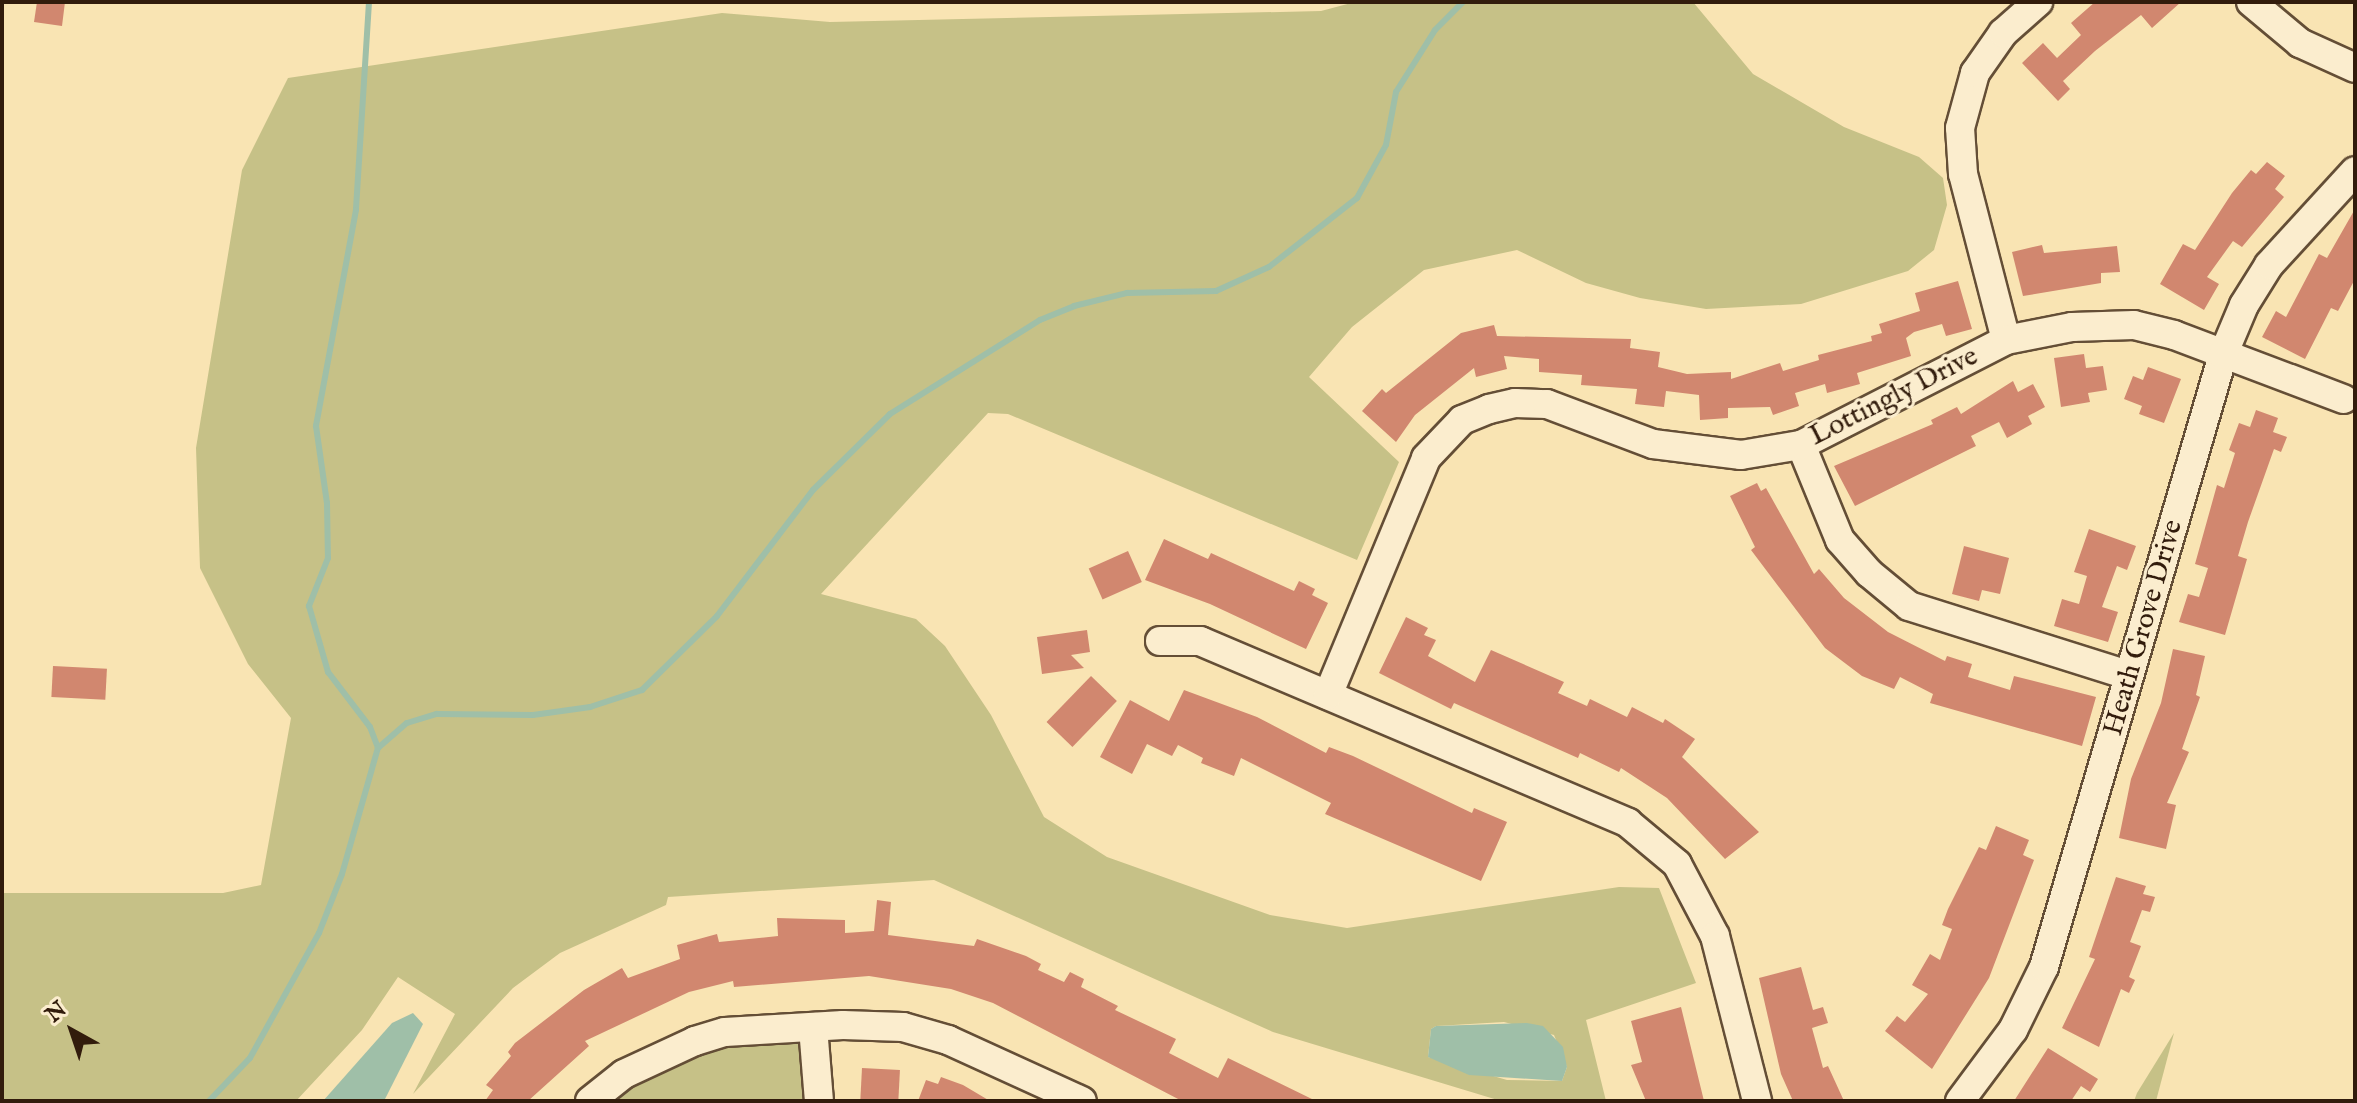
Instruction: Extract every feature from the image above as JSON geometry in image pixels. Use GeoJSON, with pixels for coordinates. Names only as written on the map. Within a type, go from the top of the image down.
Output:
{"type":"FeatureCollection","features":[{"type":"Feature","properties":{"kind":"street"},"geometry":{"type":"LineString","coordinates":[[2006,340],[1963,174],[1960,128],[1975,73],[2003,33],[2038,2]]}},
{"type":"Feature","properties":{"kind":"street"},"geometry":{"type":"LineString","coordinates":[[2251,2],[2300,43],[2355,68]]}},
{"type":"Feature","properties":{"kind":"street","name":"Heath Grove Drive"},"geometry":{"type":"LineString","coordinates":[[1960,1101],[2013,1030],[2044,967],[2088,832],[2128,675],[2223,355],[2244,305],[2269,265],[2355,171]]}},
{"type":"Feature","properties":{"kind":"street","name":"Lottingly Drive"},"geometry":{"type":"LineString","coordinates":[[1328,695],[1407,494],[1426,458],[1462,420],[1515,403],[1547,404],[1653,444],[1692,452],[1741,455],[1801,445],[2006,340],[2072,327],[2134,325],[2343,399]]}},
{"type":"Feature","properties":{"kind":"street"},"geometry":{"type":"LineString","coordinates":[[1801,445],[1840,540],[1869,573],[1909,606],[2128,675]]}},
{"type":"Feature","properties":{"kind":"street"},"geometry":{"type":"LineString","coordinates":[[1160,641],[1200,641],[1628,823],[1677,864],[1715,936],[1757,1101]]}},
{"type":"Feature","properties":{"kind":"street"},"geometry":{"type":"LineString","coordinates":[[607,1096],[662,1053],[725,1032],[813,1027],[903,1027],[948,1040],[1082,1101]]}},
{"type":"Feature","properties":{"kind":"street"},"geometry":{"type":"LineString","coordinates":[[813,1027],[819,1101]]}},
{"type":"Feature","properties":{"kind":"shaded area"},"geometry":{"type":"Polygon","coordinates":[[[1355,2],[1693,2],[1753,74],[1844,127],[1919,157],[1943,178],[1947,205],[1934,250],[1908,271],[1801,304],[1706,309],[1640,298],[1586,283],[1517,250],[1424,270],[1352,327],[1309,377],[1399,462],[1357,560],[1008,414],[988,413],[821,594],[916,619],[945,646],[991,715],[1044,817],[1107,857],[1270,915],[1347,928],[1619,887],[1659,888],[1696,983],[1586,1020],[1606,1101],[1501,1101],[1273,1032],[934,880],[668,897],[666,905],[560,953],[513,988],[413,1094],[455,1014],[398,977],[362,1030],[296,1101],[2,1101],[2,893],[223,893],[261,885],[291,718],[248,664],[200,568],[196,448],[242,170],[288,78],[722,13],[830,22],[1321,11],[1355,2]],[[1504,1022],[1436,1026],[1431,1029],[1428,1057],[1507,1080],[1562,1081],[1567,1067],[1554,1035],[1504,1022]]]}},
{"type":"Feature","properties":{"kind":"shaded area"},"geometry":{"type":"Polygon","coordinates":[[[413,1013],[423,1024],[384,1101],[323,1101],[392,1023],[413,1013]]]}},
{"type":"Feature","properties":{"kind":"shaded area"},"geometry":{"type":"Polygon","coordinates":[[[1527,1023],[1543,1026],[1563,1047],[1567,1067],[1562,1081],[1469,1075],[1428,1057],[1431,1029],[1436,1026],[1527,1023]]]}},
{"type":"Feature","properties":{"kind":"shaded area"},"geometry":{"type":"Polygon","coordinates":[[[813,1027],[819,1101],[622,1101],[609,1085],[662,1053],[813,1027]]]}},
{"type":"Feature","properties":{"kind":"shaded area"},"geometry":{"type":"Polygon","coordinates":[[[2174,1033],[2156,1101],[2134,1101],[2137,1093],[2174,1033]]]}},
{"type":"Feature","properties":{"kind":"building"},"geometry":{"type":"Polygon","coordinates":[[[37,2],[65,2],[62,26],[34,22],[37,2]]]}},
{"type":"Feature","properties":{"kind":"building"},"geometry":{"type":"Polygon","coordinates":[[[2095,2],[2181,2],[2152,28],[2141,15],[2095,51],[2063,81],[2070,89],[2058,101],[2022,63],[2043,43],[2057,58],[2081,35],[2071,23],[2095,2]]]}},
{"type":"Feature","properties":{"kind":"building"},"geometry":{"type":"Polygon","coordinates":[[[2267,162],[2285,176],[2275,189],[2284,197],[2242,247],[2233,241],[2207,277],[2219,284],[2204,310],[2160,284],[2183,244],[2195,250],[2232,193],[2251,170],[2256,174],[2267,162]]]}},
{"type":"Feature","properties":{"kind":"building"},"geometry":{"type":"Polygon","coordinates":[[[2355,209],[2355,279],[2338,311],[2331,308],[2305,359],[2262,337],[2276,311],[2286,317],[2319,254],[2327,258],[2355,209]]]}},
{"type":"Feature","properties":{"kind":"building"},"geometry":{"type":"Polygon","coordinates":[[[2042,245],[2044,253],[2117,246],[2120,272],[2101,273],[2101,283],[2023,296],[2012,252],[2042,245]]]}},
{"type":"Feature","properties":{"kind":"building"},"geometry":{"type":"Polygon","coordinates":[[[1958,281],[1972,329],[1946,336],[1942,324],[1914,332],[1906,338],[1911,356],[1857,373],[1860,384],[1827,393],[1825,384],[1795,393],[1799,406],[1773,415],[1770,407],[1728,408],[1728,418],[1700,420],[1699,395],[1666,391],[1664,407],[1635,404],[1637,389],[1581,385],[1582,375],[1539,372],[1539,359],[1504,356],[1507,369],[1476,377],[1474,368],[1415,415],[1396,442],[1362,411],[1382,389],[1386,393],[1461,333],[1494,325],[1497,336],[1631,339],[1630,348],[1660,352],[1658,367],[1687,374],[1731,372],[1731,379],[1780,363],[1783,371],[1819,360],[1818,355],[1872,341],[1871,336],[1882,333],[1879,324],[1920,311],[1915,293],[1958,281]]]}},
{"type":"Feature","properties":{"kind":"building"},"geometry":{"type":"Polygon","coordinates":[[[2084,354],[2086,368],[2103,366],[2107,390],[2088,393],[2090,402],[2061,407],[2054,358],[2084,354]]]}},
{"type":"Feature","properties":{"kind":"building"},"geometry":{"type":"Polygon","coordinates":[[[2148,367],[2181,379],[2164,423],[2139,414],[2142,406],[2124,399],[2133,376],[2143,380],[2148,367]]]}},
{"type":"Feature","properties":{"kind":"building"},"geometry":{"type":"Polygon","coordinates":[[[2013,381],[2018,392],[2033,384],[2045,407],[2028,416],[2032,424],[2007,438],[1999,422],[1971,436],[1976,446],[1855,506],[1834,466],[1933,424],[1931,420],[1957,407],[1961,414],[2013,381]]]}},
{"type":"Feature","properties":{"kind":"building"},"geometry":{"type":"Polygon","coordinates":[[[2256,410],[2278,418],[2273,432],[2287,437],[2281,452],[2274,449],[2248,522],[2238,556],[2247,559],[2225,635],[2179,622],[2188,594],[2199,597],[2208,568],[2195,564],[2217,485],[2224,488],[2235,453],[2229,450],[2239,423],[2250,427],[2256,410]]]}},
{"type":"Feature","properties":{"kind":"building"},"geometry":{"type":"Polygon","coordinates":[[[1757,483],[1761,491],[1766,488],[1814,574],[1819,569],[1844,598],[1888,632],[1945,661],[1947,656],[1972,664],[1968,677],[2010,690],[2014,676],[2096,697],[2082,746],[1930,703],[1933,694],[1900,677],[1894,689],[1862,676],[1825,648],[1751,550],[1755,547],[1730,496],[1757,483]]]}},
{"type":"Feature","properties":{"kind":"building"},"geometry":{"type":"Polygon","coordinates":[[[2089,529],[2136,546],[2127,570],[2117,566],[2102,607],[2118,612],[2108,642],[2054,626],[2062,599],[2079,604],[2087,576],[2074,572],[2089,529]]]}},
{"type":"Feature","properties":{"kind":"building"},"geometry":{"type":"Polygon","coordinates":[[[1164,539],[1208,559],[1211,553],[1294,591],[1299,581],[1315,589],[1312,595],[1328,603],[1306,649],[1210,604],[1145,580],[1164,539]]]}},
{"type":"Feature","properties":{"kind":"building"},"geometry":{"type":"Polygon","coordinates":[[[1964,546],[2009,558],[2000,594],[1982,590],[1979,601],[1952,594],[1964,546]]]}},
{"type":"Feature","properties":{"kind":"building"},"geometry":{"type":"Polygon","coordinates":[[[1128,551],[1142,582],[1103,600],[1089,568],[1128,551]]]}},
{"type":"Feature","properties":{"kind":"building"},"geometry":{"type":"Polygon","coordinates":[[[1406,617],[1428,628],[1424,635],[1436,640],[1428,656],[1475,682],[1491,650],[1564,682],[1558,693],[1587,706],[1590,699],[1627,717],[1632,707],[1663,723],[1665,719],[1695,739],[1682,757],[1759,832],[1725,859],[1667,798],[1621,768],[1619,772],[1580,753],[1578,758],[1454,703],[1451,709],[1379,673],[1406,617]]]}},
{"type":"Feature","properties":{"kind":"building"},"geometry":{"type":"Polygon","coordinates":[[[1087,630],[1090,652],[1071,655],[1084,668],[1042,674],[1037,637],[1087,630]]]}},
{"type":"Feature","properties":{"kind":"building"},"geometry":{"type":"Polygon","coordinates":[[[2173,649],[2205,656],[2196,695],[2200,697],[2182,749],[2189,752],[2167,803],[2176,805],[2166,849],[2119,838],[2131,779],[2161,703],[2173,649]]]}},
{"type":"Feature","properties":{"kind":"building"},"geometry":{"type":"Polygon","coordinates":[[[53,666],[107,669],[105,700],[51,697],[53,666]]]}},
{"type":"Feature","properties":{"kind":"building"},"geometry":{"type":"Polygon","coordinates":[[[1091,676],[1117,701],[1072,747],[1047,722],[1091,676]]]}},
{"type":"Feature","properties":{"kind":"building"},"geometry":{"type":"Polygon","coordinates":[[[1184,690],[1257,717],[1326,753],[1329,747],[1353,756],[1472,813],[1474,808],[1507,822],[1481,881],[1325,814],[1331,803],[1241,758],[1234,776],[1201,763],[1203,758],[1178,745],[1172,756],[1147,744],[1132,774],[1100,757],[1130,700],[1169,721],[1184,690]]]}},
{"type":"Feature","properties":{"kind":"building"},"geometry":{"type":"Polygon","coordinates":[[[1996,826],[2029,840],[2023,855],[2034,860],[1989,978],[1932,1069],[1885,1031],[1897,1016],[1905,1022],[1928,994],[1912,985],[1930,954],[1940,960],[1952,929],[1942,925],[1948,909],[1979,847],[1986,850],[1996,826]]]}},
{"type":"Feature","properties":{"kind":"building"},"geometry":{"type":"Polygon","coordinates":[[[2116,877],[2146,886],[2143,894],[2155,897],[2150,912],[2142,910],[2130,942],[2141,946],[2129,977],[2135,980],[2129,993],[2121,989],[2099,1047],[2062,1028],[2095,959],[2089,957],[2116,877]]]}},
{"type":"Feature","properties":{"kind":"building"},"geometry":{"type":"Polygon","coordinates":[[[877,900],[891,902],[888,935],[974,946],[977,939],[1026,956],[1041,964],[1038,970],[1064,982],[1070,972],[1084,979],[1081,987],[1118,1006],[1115,1010],[1176,1039],[1169,1053],[1218,1078],[1228,1058],[1316,1101],[1182,1101],[993,1003],[951,989],[869,976],[734,987],[733,981],[689,992],[585,1041],[589,1046],[528,1101],[485,1101],[493,1090],[486,1085],[511,1056],[508,1052],[515,1043],[584,990],[622,968],[628,978],[680,959],[677,945],[717,934],[719,942],[778,936],[777,918],[845,920],[845,933],[874,931],[877,900]]]}},
{"type":"Feature","properties":{"kind":"building"},"geometry":{"type":"Polygon","coordinates":[[[1801,967],[1813,1010],[1823,1007],[1828,1023],[1812,1028],[1823,1068],[1828,1066],[1844,1101],[1793,1101],[1781,1074],[1759,978],[1801,967]]]}},
{"type":"Feature","properties":{"kind":"building"},"geometry":{"type":"Polygon","coordinates":[[[1681,1007],[1704,1101],[1646,1101],[1631,1065],[1642,1062],[1631,1021],[1681,1007]]]}},
{"type":"Feature","properties":{"kind":"building"},"geometry":{"type":"Polygon","coordinates":[[[2048,1048],[2098,1079],[2090,1092],[2081,1086],[2071,1101],[2014,1101],[2048,1048]]]}},
{"type":"Feature","properties":{"kind":"building"},"geometry":{"type":"Polygon","coordinates":[[[862,1068],[900,1070],[898,1101],[860,1101],[862,1068]]]}},
{"type":"Feature","properties":{"kind":"building"},"geometry":{"type":"Polygon","coordinates":[[[941,1077],[963,1085],[990,1101],[918,1101],[926,1080],[938,1084],[941,1077]]]}},
{"type":"Feature","properties":{"kind":"waterway"},"geometry":{"type":"LineString","coordinates":[[369,2],[356,210],[316,426],[327,503],[328,558],[309,606],[328,672],[370,727],[378,748]]}},
{"type":"Feature","properties":{"kind":"waterway"},"geometry":{"type":"LineString","coordinates":[[209,1101],[250,1058],[319,933],[342,874],[378,748],[407,723],[437,714],[533,715],[590,707],[642,690],[717,616],[813,490],[890,414],[1040,320],[1074,306],[1127,293],[1216,291],[1269,267],[1357,198],[1386,145],[1396,92],[1435,30],[1463,2]]}}]}
